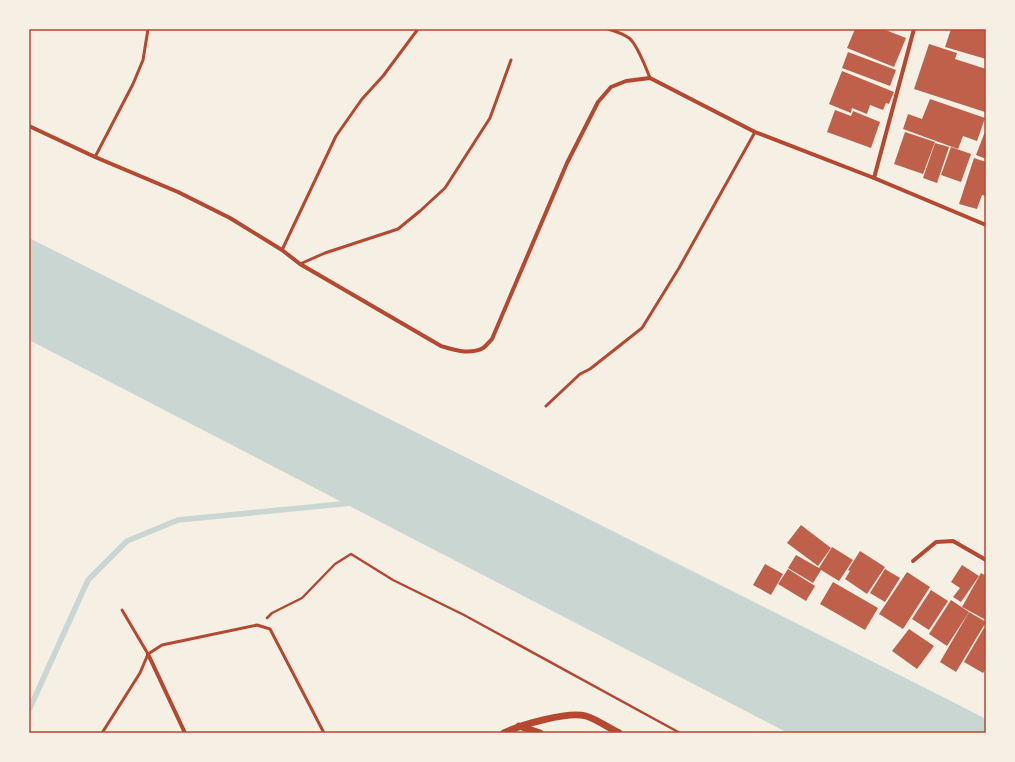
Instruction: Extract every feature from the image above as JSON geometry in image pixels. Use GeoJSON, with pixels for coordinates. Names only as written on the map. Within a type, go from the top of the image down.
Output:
{"type":"FeatureCollection","features":[{"type":"Feature","properties":{"kind":"street"},"geometry":{"type":"LineString","coordinates":[[874,178],[914,29]]}},
{"type":"Feature","properties":{"kind":"street"},"geometry":{"type":"LineString","coordinates":[[29,126],[178,192],[230,218],[282,250],[300,264],[441,346],[456,351],[471,351],[484,348],[492,338],[567,163],[598,102],[611,87],[626,81],[650,78],[755,132],[874,178],[986,225]]}},
{"type":"Feature","properties":{"kind":"street"},"geometry":{"type":"LineString","coordinates":[[913,561],[936,542],[953,541],[986,560]]}},
{"type":"Feature","properties":{"kind":"street"},"geometry":{"type":"LineString","coordinates":[[148,654],[185,733]]}},
{"type":"Feature","properties":{"kind":"street"},"geometry":{"type":"LineString","coordinates":[[504,733],[519,726],[567,716],[585,715],[619,733]]}},
{"type":"Feature","properties":{"kind":"street"},"geometry":{"type":"LineString","coordinates":[[519,726],[540,733]]}},
{"type":"Feature","properties":{"kind":"lane"},"geometry":{"type":"LineString","coordinates":[[95,156],[133,84],[142,60],[148,29]]}},
{"type":"Feature","properties":{"kind":"lane"},"geometry":{"type":"LineString","coordinates":[[282,250],[336,136],[362,99],[383,76],[418,29]]}},
{"type":"Feature","properties":{"kind":"lane"},"geometry":{"type":"LineString","coordinates":[[608,29],[616,31],[630,39],[644,61],[650,78]]}},
{"type":"Feature","properties":{"kind":"lane"},"geometry":{"type":"LineString","coordinates":[[300,264],[325,253],[398,229],[445,188],[490,118],[511,60]]}},
{"type":"Feature","properties":{"kind":"lane"},"geometry":{"type":"LineString","coordinates":[[546,406],[580,374],[590,369],[642,328],[679,268],[755,132]]}},
{"type":"Feature","properties":{"kind":"lane"},"geometry":{"type":"LineString","coordinates":[[122,610],[148,654]]}},
{"type":"Feature","properties":{"kind":"lane"},"geometry":{"type":"LineString","coordinates":[[102,733],[140,673],[148,654],[162,645],[257,625],[270,629],[324,733]]}},
{"type":"Feature","properties":{"kind":"path"},"geometry":{"type":"LineString","coordinates":[[257,625],[272,613],[302,598],[335,564],[351,554],[393,580],[464,615],[680,733]]}},
{"type":"Feature","properties":{"kind":"shaded area"},"geometry":{"type":"Polygon","coordinates":[[[29,238],[986,719],[986,733],[788,733],[29,340],[29,238]]]}},
{"type":"Feature","properties":{"kind":"building"},"geometry":{"type":"Polygon","coordinates":[[[855,29],[883,29],[906,38],[894,67],[847,48],[855,29]]]}},
{"type":"Feature","properties":{"kind":"building"},"geometry":{"type":"Polygon","coordinates":[[[951,29],[986,29],[986,59],[945,47],[951,29]]]}},
{"type":"Feature","properties":{"kind":"building"},"geometry":{"type":"Polygon","coordinates":[[[929,44],[957,53],[955,59],[986,69],[985,112],[914,89],[929,44]]]}},
{"type":"Feature","properties":{"kind":"building"},"geometry":{"type":"Polygon","coordinates":[[[848,52],[896,70],[890,86],[842,68],[848,52]]]}},
{"type":"Feature","properties":{"kind":"building"},"geometry":{"type":"Polygon","coordinates":[[[842,71],[894,92],[889,104],[886,103],[883,110],[870,105],[867,114],[852,108],[851,113],[829,104],[842,71]]]}},
{"type":"Feature","properties":{"kind":"building"},"geometry":{"type":"Polygon","coordinates":[[[930,99],[985,118],[977,141],[963,136],[958,149],[903,129],[908,114],[922,119],[930,99]]]}},
{"type":"Feature","properties":{"kind":"building"},"geometry":{"type":"Polygon","coordinates":[[[835,110],[851,116],[853,111],[880,122],[871,148],[827,132],[835,110]]]}},
{"type":"Feature","properties":{"kind":"building"},"geometry":{"type":"Polygon","coordinates":[[[986,129],[986,159],[976,155],[986,129]]]}},
{"type":"Feature","properties":{"kind":"building"},"geometry":{"type":"Polygon","coordinates":[[[905,132],[935,142],[923,174],[894,164],[905,132]]]}},
{"type":"Feature","properties":{"kind":"building"},"geometry":{"type":"Polygon","coordinates":[[[935,143],[949,147],[937,183],[923,178],[935,143]]]}},
{"type":"Feature","properties":{"kind":"building"},"geometry":{"type":"Polygon","coordinates":[[[951,147],[971,154],[961,182],[941,175],[951,147]]]}},
{"type":"Feature","properties":{"kind":"building"},"geometry":{"type":"Polygon","coordinates":[[[974,158],[986,162],[986,196],[982,195],[977,209],[959,204],[974,158]]]}},
{"type":"Feature","properties":{"kind":"building"},"geometry":{"type":"Polygon","coordinates":[[[801,525],[831,548],[818,566],[787,543],[801,525]]]}},
{"type":"Feature","properties":{"kind":"building"},"geometry":{"type":"Polygon","coordinates":[[[832,547],[853,560],[839,581],[821,570],[813,583],[788,568],[796,555],[819,568],[832,547]]]}},
{"type":"Feature","properties":{"kind":"building"},"geometry":{"type":"Polygon","coordinates":[[[860,551],[885,567],[867,594],[845,579],[850,571],[848,570],[860,551]]]}},
{"type":"Feature","properties":{"kind":"building"},"geometry":{"type":"Polygon","coordinates":[[[765,564],[783,574],[771,595],[753,585],[765,564]]]}},
{"type":"Feature","properties":{"kind":"building"},"geometry":{"type":"Polygon","coordinates":[[[962,565],[979,576],[961,602],[953,597],[960,588],[951,582],[962,565]]]}},
{"type":"Feature","properties":{"kind":"building"},"geometry":{"type":"Polygon","coordinates":[[[788,569],[815,586],[806,601],[778,584],[788,569]]]}},
{"type":"Feature","properties":{"kind":"building"},"geometry":{"type":"Polygon","coordinates":[[[885,569],[900,578],[885,602],[870,593],[885,569]]]}},
{"type":"Feature","properties":{"kind":"building"},"geometry":{"type":"Polygon","coordinates":[[[907,572],[930,587],[903,629],[879,614],[907,572]]]}},
{"type":"Feature","properties":{"kind":"building"},"geometry":{"type":"Polygon","coordinates":[[[981,573],[986,576],[986,620],[962,607],[981,573]]]}},
{"type":"Feature","properties":{"kind":"building"},"geometry":{"type":"Polygon","coordinates":[[[833,582],[878,608],[865,630],[820,604],[833,582]]]}},
{"type":"Feature","properties":{"kind":"building"},"geometry":{"type":"Polygon","coordinates":[[[931,590],[948,601],[929,630],[912,619],[931,590]]]}},
{"type":"Feature","properties":{"kind":"building"},"geometry":{"type":"Polygon","coordinates":[[[951,600],[969,612],[947,646],[929,634],[951,600]]]}},
{"type":"Feature","properties":{"kind":"building"},"geometry":{"type":"Polygon","coordinates":[[[969,612],[986,622],[956,672],[940,662],[969,612]]]}},
{"type":"Feature","properties":{"kind":"building"},"geometry":{"type":"Polygon","coordinates":[[[984,628],[986,629],[986,669],[983,673],[964,662],[984,628]]]}},
{"type":"Feature","properties":{"kind":"building"},"geometry":{"type":"Polygon","coordinates":[[[909,629],[934,646],[917,669],[892,651],[909,629]]]}},
{"type":"Feature","properties":{"kind":"waterway"},"geometry":{"type":"LineString","coordinates":[[29,710],[88,580],[127,541],[178,520],[352,503]]}}]}
